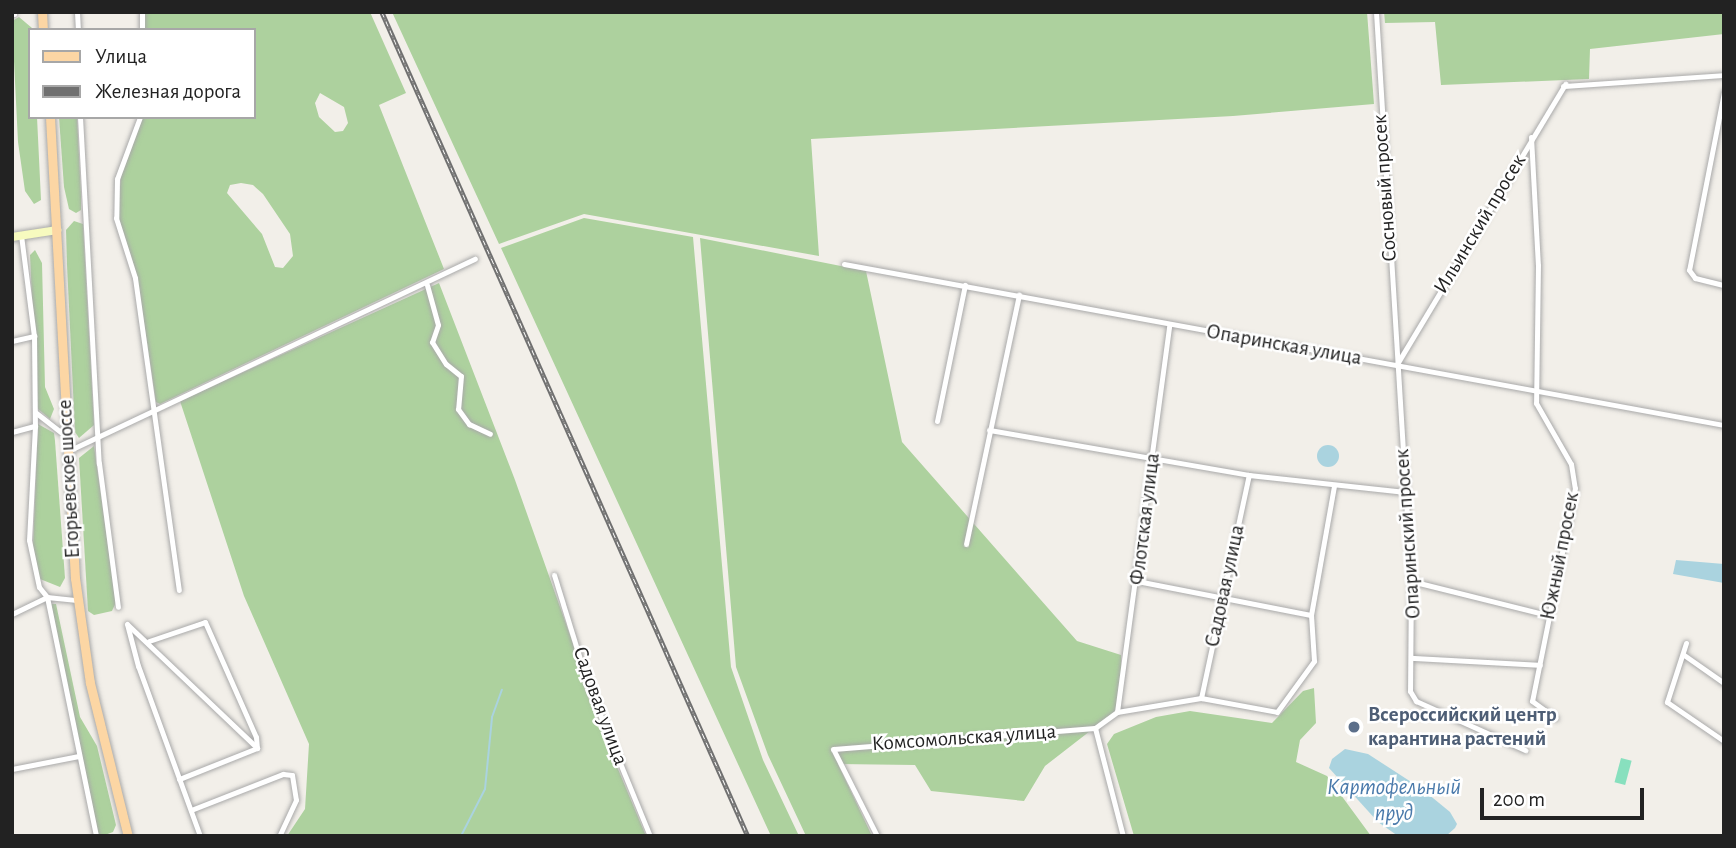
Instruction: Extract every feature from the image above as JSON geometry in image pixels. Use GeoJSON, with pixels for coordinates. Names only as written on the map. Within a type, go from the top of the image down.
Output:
{"type":"FeatureCollection","features":[{"type":"Feature","properties":{"kind":"main road","name":"Егорьевское шоссе"},"geometry":{"type":"LineString","coordinates":[[50,119],[77,600],[90,683],[128,836]]}},
{"type":"Feature","properties":{"kind":"main road"},"geometry":{"type":"LineString","coordinates":[[17,236],[57,230]]}},
{"type":"Feature","properties":{"kind":"street","name":"Сосновый просек"},"geometry":{"type":"LineString","coordinates":[[1376,12],[1397,364]]}},
{"type":"Feature","properties":{"kind":"street","name":"Ильинский просек"},"geometry":{"type":"LineString","coordinates":[[1397,364],[1564,85],[1724,75]]}},
{"type":"Feature","properties":{"kind":"street"},"geometry":{"type":"LineString","coordinates":[[1724,92],[1689,270],[1695,278],[1724,285]]}},
{"type":"Feature","properties":{"kind":"street"},"geometry":{"type":"LineString","coordinates":[[79,119],[97,435],[118,607]]}},
{"type":"Feature","properties":{"kind":"street"},"geometry":{"type":"LineString","coordinates":[[139,119],[122,159],[114,199],[120,239],[135,278],[156,408],[179,590]]}},
{"type":"Feature","properties":{"kind":"street","name":"Южный просек"},"geometry":{"type":"LineString","coordinates":[[1531,137],[1538,390],[1536,402],[1571,464],[1575,488],[1547,615],[1541,664],[1532,701],[1555,718]]}},
{"type":"Feature","properties":{"kind":"street"},"geometry":{"type":"LineString","coordinates":[[1713,158],[1724,159]]}},
{"type":"Feature","properties":{"kind":"street"},"geometry":{"type":"LineString","coordinates":[[17,236],[34,336],[35,426],[29,540],[38,587],[47,597],[96,836]]}},
{"type":"Feature","properties":{"kind":"street"},"geometry":{"type":"LineString","coordinates":[[68,451],[97,435],[427,285],[475,259]]}},
{"type":"Feature","properties":{"kind":"street","name":"Опаринская улица"},"geometry":{"type":"LineString","coordinates":[[844,264],[1724,425]]}},
{"type":"Feature","properties":{"kind":"street"},"geometry":{"type":"LineString","coordinates":[[427,285],[438,325],[432,342],[446,364],[461,376],[458,409],[469,424],[490,434]]}},
{"type":"Feature","properties":{"kind":"street"},"geometry":{"type":"LineString","coordinates":[[937,421],[965,285]]}},
{"type":"Feature","properties":{"kind":"street"},"geometry":{"type":"LineString","coordinates":[[965,544],[1019,295]]}},
{"type":"Feature","properties":{"kind":"street","name":"Флотская улица"},"geometry":{"type":"LineString","coordinates":[[1117,712],[1137,581],[1169,325]]}},
{"type":"Feature","properties":{"kind":"street"},"geometry":{"type":"LineString","coordinates":[[12,341],[34,336]]}},
{"type":"Feature","properties":{"kind":"street","name":"Опаринский просек"},"geometry":{"type":"LineString","coordinates":[[1397,364],[1411,581],[1410,691],[1416,701],[1525,750]]}},
{"type":"Feature","properties":{"kind":"street"},"geometry":{"type":"LineString","coordinates":[[35,412],[67,437]]}},
{"type":"Feature","properties":{"kind":"street"},"geometry":{"type":"LineString","coordinates":[[12,432],[35,426]]}},
{"type":"Feature","properties":{"kind":"street"},"geometry":{"type":"LineString","coordinates":[[989,430],[1249,475],[1405,492]]}},
{"type":"Feature","properties":{"kind":"street","name":"Садовая улица"},"geometry":{"type":"LineString","coordinates":[[1201,698],[1249,475]]}},
{"type":"Feature","properties":{"kind":"street"},"geometry":{"type":"LineString","coordinates":[[1123,836],[1095,728],[1117,712],[1201,698],[1277,712],[1314,661],[1311,615],[1334,486]]}},
{"type":"Feature","properties":{"kind":"street","name":"Садовая улица"},"geometry":{"type":"LineString","coordinates":[[554,575],[588,685],[650,836]]}},
{"type":"Feature","properties":{"kind":"street"},"geometry":{"type":"LineString","coordinates":[[1137,581],[1311,615]]}},
{"type":"Feature","properties":{"kind":"street"},"geometry":{"type":"LineString","coordinates":[[1411,581],[1547,615]]}},
{"type":"Feature","properties":{"kind":"street"},"geometry":{"type":"LineString","coordinates":[[12,614],[47,597],[77,600]]}},
{"type":"Feature","properties":{"kind":"street"},"geometry":{"type":"LineString","coordinates":[[149,641],[205,622],[257,748]]}},
{"type":"Feature","properties":{"kind":"street"},"geometry":{"type":"LineString","coordinates":[[200,836],[178,779],[127,624],[149,641],[257,748]]}},
{"type":"Feature","properties":{"kind":"street"},"geometry":{"type":"LineString","coordinates":[[1686,643],[1667,702],[1724,741]]}},
{"type":"Feature","properties":{"kind":"street"},"geometry":{"type":"LineString","coordinates":[[1684,655],[1724,682]]}},
{"type":"Feature","properties":{"kind":"street"},"geometry":{"type":"LineString","coordinates":[[1412,657],[1541,664]]}},
{"type":"Feature","properties":{"kind":"street","name":"Комсомольская улица"},"geometry":{"type":"LineString","coordinates":[[877,836],[833,749],[1095,728]]}},
{"type":"Feature","properties":{"kind":"street"},"geometry":{"type":"LineString","coordinates":[[178,779],[257,748]]}},
{"type":"Feature","properties":{"kind":"street"},"geometry":{"type":"LineString","coordinates":[[12,769],[79,756]]}},
{"type":"Feature","properties":{"kind":"street"},"geometry":{"type":"LineString","coordinates":[[191,810],[282,774],[292,775],[296,800],[279,836]]}},
{"type":"Feature","properties":{"kind":"green space"},"geometry":{"type":"Polygon","coordinates":[[[143,12],[370,12],[406,93],[379,105],[444,269],[160,404],[156,402],[137,277],[117,215],[123,159],[141,119],[256,119],[256,28],[144,28],[143,12]],[[320,93],[315,103],[319,117],[335,132],[343,131],[348,123],[344,107],[320,93]],[[230,185],[227,193],[262,234],[275,267],[283,268],[293,256],[290,234],[263,194],[253,185],[230,185]]]}},
{"type":"Feature","properties":{"kind":"green space"},"geometry":{"type":"Polygon","coordinates":[[[392,12],[1367,12],[1374,104],[1233,116],[811,139],[819,256],[584,214],[499,244],[392,12]]]}},
{"type":"Feature","properties":{"kind":"green space"},"geometry":{"type":"Polygon","coordinates":[[[1384,12],[1724,12],[1724,34],[1590,49],[1589,79],[1441,85],[1435,22],[1385,23],[1384,12]]]}},
{"type":"Feature","properties":{"kind":"green space"},"geometry":{"type":"Polygon","coordinates":[[[19,17],[32,28],[28,28],[28,119],[37,119],[41,200],[34,204],[25,191],[18,142],[12,21],[19,17]]]}},
{"type":"Feature","properties":{"kind":"green space"},"geometry":{"type":"Polygon","coordinates":[[[59,119],[77,119],[81,210],[76,213],[69,209],[64,187],[59,119]]]}},
{"type":"Feature","properties":{"kind":"green space"},"geometry":{"type":"Polygon","coordinates":[[[584,218],[693,237],[731,667],[763,760],[799,836],[771,836],[501,248],[584,218]]]}},
{"type":"Feature","properties":{"kind":"green space"},"geometry":{"type":"Polygon","coordinates":[[[74,221],[83,224],[94,425],[79,438],[75,432],[66,230],[74,221]]]}},
{"type":"Feature","properties":{"kind":"green space"},"geometry":{"type":"Polygon","coordinates":[[[700,238],[866,271],[902,442],[1077,641],[1121,655],[1121,707],[1045,766],[1024,801],[931,791],[915,765],[838,764],[872,836],[806,836],[768,755],[736,667],[700,238]]]}},
{"type":"Feature","properties":{"kind":"green space"},"geometry":{"type":"Polygon","coordinates":[[[35,250],[42,263],[45,387],[54,409],[50,419],[37,408],[30,255],[35,250]]]}},
{"type":"Feature","properties":{"kind":"green space"},"geometry":{"type":"Polygon","coordinates":[[[439,283],[515,480],[576,652],[585,690],[646,836],[287,836],[305,809],[309,744],[244,596],[180,401],[439,283]]]}},
{"type":"Feature","properties":{"kind":"green space"},"geometry":{"type":"Polygon","coordinates":[[[38,424],[54,433],[65,578],[60,587],[40,579],[33,547],[38,424]]]}},
{"type":"Feature","properties":{"kind":"green space"},"geometry":{"type":"Polygon","coordinates":[[[94,446],[116,602],[112,611],[94,615],[88,611],[79,458],[94,446]]]}},
{"type":"Feature","properties":{"kind":"green space"},"geometry":{"type":"Polygon","coordinates":[[[51,604],[56,604],[80,717],[97,746],[116,825],[113,832],[102,836],[97,832],[51,604]]]}},
{"type":"Feature","properties":{"kind":"green space"},"geometry":{"type":"Polygon","coordinates":[[[1314,688],[1316,723],[1300,740],[1296,762],[1327,776],[1371,836],[1134,836],[1107,744],[1114,734],[1156,717],[1190,711],[1272,723],[1303,691],[1314,688]]]}},
{"type":"Feature","properties":{"kind":"green space"},"geometry":{"type":"Polygon","coordinates":[[[1621,758],[1632,761],[1625,785],[1615,782],[1621,758]]]}},
{"type":"Feature","properties":{"kind":"water"},"geometry":{"type":"Polygon","coordinates":[[[1328,445],[1336,448],[1339,456],[1336,464],[1328,467],[1320,464],[1317,456],[1320,448],[1328,445]]]}},
{"type":"Feature","properties":{"kind":"water"},"geometry":{"type":"Polygon","coordinates":[[[1676,560],[1724,564],[1724,583],[1673,574],[1676,560]]]}},
{"type":"Feature","properties":{"kind":"water","name":"Картофельный пруд"},"geometry":{"type":"Polygon","coordinates":[[[1345,749],[1368,754],[1422,789],[1450,812],[1457,824],[1455,828],[1446,836],[1398,836],[1378,822],[1329,768],[1332,759],[1345,749]]]}},
{"type":"Feature","properties":{"kind":"waterway"},"geometry":{"type":"LineString","coordinates":[[461,836],[485,789],[492,717],[502,690]]}},
{"type":"Feature","properties":{"kind":"railway"},"geometry":{"type":"LineString","coordinates":[[382,12],[748,836]]}},
{"type":"Feature","properties":{"kind":"place","name":"Всероссийский центр карантина растений"},"geometry":{"type":"Point","coordinates":[1354,727]}}]}
